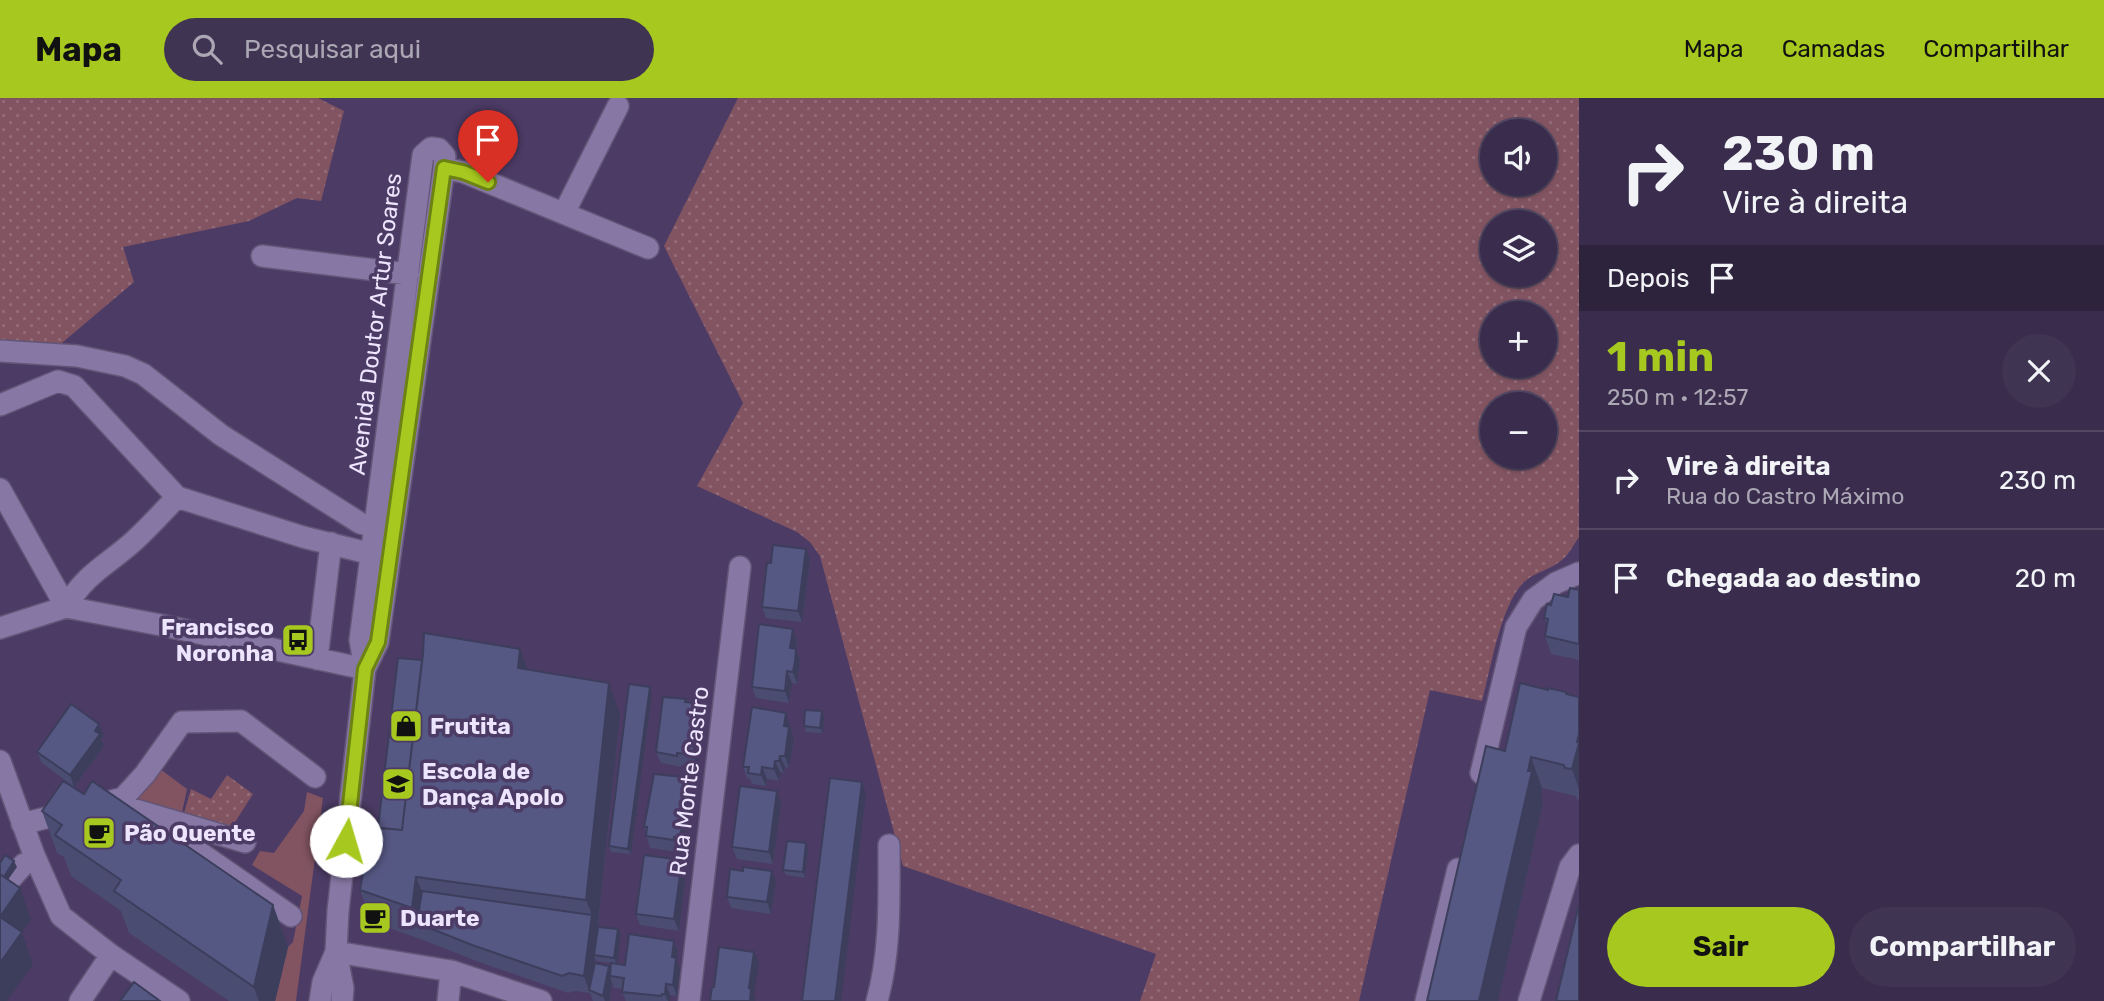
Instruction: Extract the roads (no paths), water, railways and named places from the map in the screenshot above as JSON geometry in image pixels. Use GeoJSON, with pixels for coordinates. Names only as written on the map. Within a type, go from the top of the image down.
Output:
{"type":"FeatureCollection","features":[{"type":"Feature","properties":{"kind":"street"},"geometry":{"type":"LineString","coordinates":[[564,213],[618,106]]}},
{"type":"Feature","properties":{"kind":"street","name":"Avenida Doutor Artur Soares"},"geometry":{"type":"LineString","coordinates":[[342,1001],[343,988],[336,952],[338,911],[365,669],[360,640],[423,155],[431,148],[439,149],[445,156],[444,168],[378,642],[365,669]]}},
{"type":"Feature","properties":{"kind":"street"},"geometry":{"type":"LineString","coordinates":[[444,168],[463,172],[648,248]]}},
{"type":"Feature","properties":{"kind":"street"},"geometry":{"type":"LineString","coordinates":[[262,256],[408,275]]}},
{"type":"Feature","properties":{"kind":"street"},"geometry":{"type":"LineString","coordinates":[[0,351],[77,356],[125,366],[143,374],[221,435],[360,523],[375,527]]}},
{"type":"Feature","properties":{"kind":"street"},"geometry":{"type":"LineString","coordinates":[[0,405],[58,381],[74,386],[177,498],[303,537],[372,554]]}},
{"type":"Feature","properties":{"kind":"street"},"geometry":{"type":"LineString","coordinates":[[0,489],[66,607]]}},
{"type":"Feature","properties":{"kind":"street"},"geometry":{"type":"LineString","coordinates":[[66,607],[76,589],[133,541],[177,498]]}},
{"type":"Feature","properties":{"kind":"street"},"geometry":{"type":"LineString","coordinates":[[317,659],[331,542]]}},
{"type":"Feature","properties":{"kind":"street","name":"Rua Monte Castro"},"geometry":{"type":"LineString","coordinates":[[689,1001],[740,567]]}},
{"type":"Feature","properties":{"kind":"street"},"geometry":{"type":"LineString","coordinates":[[1478,787],[1516,627],[1533,600],[1556,583],[1579,573]]}},
{"type":"Feature","properties":{"kind":"street"},"geometry":{"type":"LineString","coordinates":[[0,628],[66,607],[365,669]]}},
{"type":"Feature","properties":{"kind":"street"},"geometry":{"type":"LineString","coordinates":[[22,824],[123,797],[145,774],[182,722],[241,721],[315,777]]}},
{"type":"Feature","properties":{"kind":"street"},"geometry":{"type":"LineString","coordinates":[[0,761],[22,824],[61,916],[111,955],[179,1001]]}},
{"type":"Feature","properties":{"kind":"street"},"geometry":{"type":"LineString","coordinates":[[123,797],[129,808],[245,842]]}},
{"type":"Feature","properties":{"kind":"street"},"geometry":{"type":"LineString","coordinates":[[82,807],[189,845],[291,916]]}},
{"type":"Feature","properties":{"kind":"street"},"geometry":{"type":"LineString","coordinates":[[877,1001],[889,934],[889,845]]}},
{"type":"Feature","properties":{"kind":"street"},"geometry":{"type":"LineString","coordinates":[[1426,1001],[1461,854]]}},
{"type":"Feature","properties":{"kind":"street"},"geometry":{"type":"LineString","coordinates":[[1529,1001],[1570,867],[1579,855]]}},
{"type":"Feature","properties":{"kind":"street"},"geometry":{"type":"LineString","coordinates":[[0,891],[24,864]]}},
{"type":"Feature","properties":{"kind":"street"},"geometry":{"type":"LineString","coordinates":[[336,952],[451,971],[541,1001]]}},
{"type":"Feature","properties":{"kind":"street","name":"Avenida Doutor Artur Soares"},"geometry":{"type":"LineString","coordinates":[[320,1001],[323,982],[336,952]]}},
{"type":"Feature","properties":{"kind":"street"},"geometry":{"type":"LineString","coordinates":[[80,1001],[111,955]]}},
{"type":"Feature","properties":{"kind":"street"},"geometry":{"type":"LineString","coordinates":[[448,1001],[451,971]]}},
{"type":"Feature","properties":{"kind":"place","name":"Francisco Noronha"},"geometry":{"type":"Point","coordinates":[298,640]}},
{"type":"Feature","properties":{"kind":"place","name":"Frutita"},"geometry":{"type":"Point","coordinates":[406,726]}},
{"type":"Feature","properties":{"kind":"place","name":"Escola de Dança Apolo"},"geometry":{"type":"Point","coordinates":[398,784]}},
{"type":"Feature","properties":{"kind":"place","name":"Pão Quente"},"geometry":{"type":"Point","coordinates":[99,833]}},
{"type":"Feature","properties":{"kind":"place","name":"Duarte"},"geometry":{"type":"Point","coordinates":[375,918]}}]}
